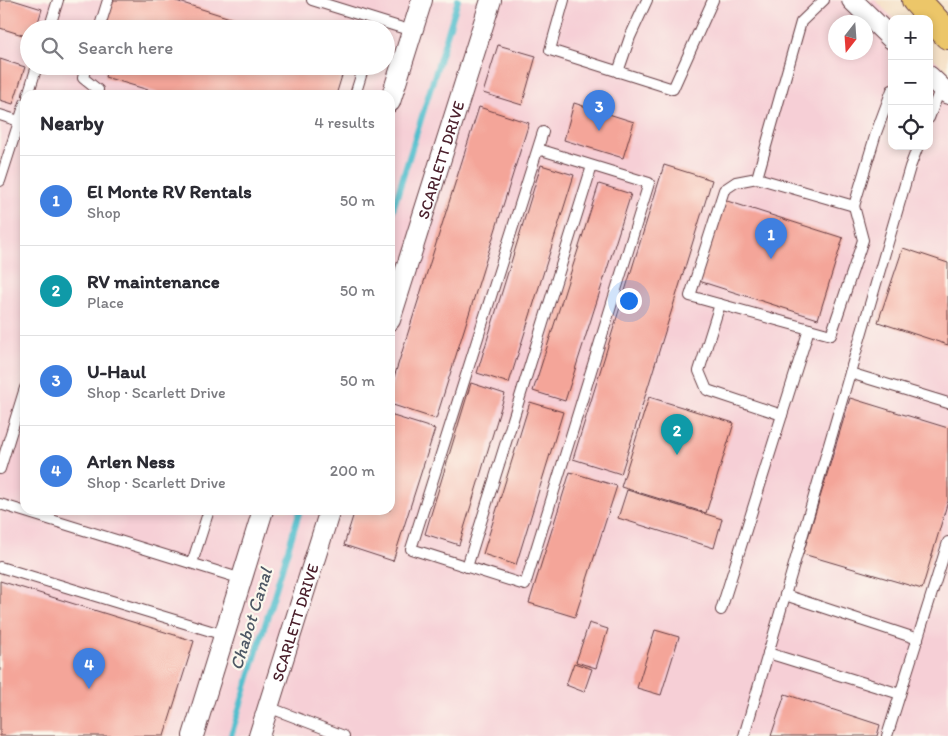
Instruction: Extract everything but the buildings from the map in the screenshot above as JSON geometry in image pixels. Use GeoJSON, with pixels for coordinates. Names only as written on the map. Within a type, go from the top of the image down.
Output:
{"type":"FeatureCollection","features":[{"type":"Feature","properties":{"kind":"highway"},"geometry":{"type":"LineString","coordinates":[[916,0],[948,35]]}},
{"type":"Feature","properties":{"kind":"street"},"geometry":{"type":"LineString","coordinates":[[394,90],[422,0]]}},
{"type":"Feature","properties":{"kind":"street","name":"SCARLETT DRIVE"},"geometry":{"type":"LineString","coordinates":[[395,304],[491,0]]}},
{"type":"Feature","properties":{"kind":"street"},"geometry":{"type":"LineString","coordinates":[[852,0],[888,35]]}},
{"type":"Feature","properties":{"kind":"street"},"geometry":{"type":"LineString","coordinates":[[193,736],[262,515]]}},
{"type":"Feature","properties":{"kind":"street","name":"SCARLETT DRIVE"},"geometry":{"type":"LineString","coordinates":[[259,736],[328,515]]}},
{"type":"Feature","properties":{"kind":"lane"},"geometry":{"type":"LineString","coordinates":[[52,20],[58,0]]}},
{"type":"Feature","properties":{"kind":"lane"},"geometry":{"type":"LineString","coordinates":[[101,20],[108,0]]}},
{"type":"Feature","properties":{"kind":"lane"},"geometry":{"type":"LineString","coordinates":[[312,0],[365,20]]}},
{"type":"Feature","properties":{"kind":"lane"},"geometry":{"type":"LineString","coordinates":[[564,0],[550,50],[673,88],[713,0]]}},
{"type":"Feature","properties":{"kind":"lane"},"geometry":{"type":"LineString","coordinates":[[618,72],[630,37],[647,0]]}},
{"type":"Feature","properties":{"kind":"lane"},"geometry":{"type":"LineString","coordinates":[[757,178],[801,22],[824,0]]}},
{"type":"Feature","properties":{"kind":"lane"},"geometry":{"type":"LineString","coordinates":[[395,28],[412,31]]}},
{"type":"Feature","properties":{"kind":"lane"},"geometry":{"type":"LineString","coordinates":[[30,90],[34,75]]}},
{"type":"Feature","properties":{"kind":"lane"},"geometry":{"type":"LineString","coordinates":[[84,75],[83,78],[98,90]]}},
{"type":"Feature","properties":{"kind":"lane"},"geometry":{"type":"LineString","coordinates":[[357,90],[361,75]]}},
{"type":"Feature","properties":{"kind":"lane"},"geometry":{"type":"LineString","coordinates":[[933,106],[940,86]]}},
{"type":"Feature","properties":{"kind":"lane"},"geometry":{"type":"LineString","coordinates":[[854,206],[757,178],[736,182],[724,190],[690,296],[831,335],[863,240],[854,206],[876,133],[888,101]]}},
{"type":"Feature","properties":{"kind":"lane"},"geometry":{"type":"LineString","coordinates":[[0,115],[19,121]]}},
{"type":"Feature","properties":{"kind":"lane"},"geometry":{"type":"LineString","coordinates":[[0,181],[20,118]]}},
{"type":"Feature","properties":{"kind":"lane"},"geometry":{"type":"LineString","coordinates":[[538,150],[649,183],[525,585],[411,549],[543,132]]}},
{"type":"Feature","properties":{"kind":"lane"},"geometry":{"type":"LineString","coordinates":[[744,736],[916,150]]}},
{"type":"Feature","properties":{"kind":"lane"},"geometry":{"type":"LineString","coordinates":[[467,567],[592,166]]}},
{"type":"Feature","properties":{"kind":"lane"},"geometry":{"type":"LineString","coordinates":[[720,304],[699,371],[707,390],[782,415]]}},
{"type":"Feature","properties":{"kind":"lane"},"geometry":{"type":"LineString","coordinates":[[720,610],[809,329]]}},
{"type":"Feature","properties":{"kind":"lane"},"geometry":{"type":"LineString","coordinates":[[850,373],[948,403]]}},
{"type":"Feature","properties":{"kind":"lane"},"geometry":{"type":"LineString","coordinates":[[0,469],[20,404]]}},
{"type":"Feature","properties":{"kind":"lane"},"geometry":{"type":"LineString","coordinates":[[0,504],[20,510]]}},
{"type":"Feature","properties":{"kind":"lane"},"geometry":{"type":"LineString","coordinates":[[36,515],[242,579]]}},
{"type":"Feature","properties":{"kind":"lane"},"geometry":{"type":"LineString","coordinates":[[192,563],[207,515]]}},
{"type":"Feature","properties":{"kind":"lane"},"geometry":{"type":"LineString","coordinates":[[887,736],[948,542]]}},
{"type":"Feature","properties":{"kind":"lane"},"geometry":{"type":"LineString","coordinates":[[0,567],[224,635]]}},
{"type":"Feature","properties":{"kind":"lane"},"geometry":{"type":"LineString","coordinates":[[785,595],[918,639]]}},
{"type":"Feature","properties":{"kind":"lane"},"geometry":{"type":"LineString","coordinates":[[768,653],[900,694]]}},
{"type":"Feature","properties":{"kind":"lane"},"geometry":{"type":"LineString","coordinates":[[268,707],[344,736]]}},
{"type":"Feature","properties":{"kind":"shaded area"},"geometry":{"type":"Polygon","coordinates":[[[0,0],[875,0],[890,15],[888,15],[888,150],[933,150],[933,58],[948,72],[948,736],[0,736],[0,0]]]}},
{"type":"Feature","properties":{"kind":"waterway","name":"Chabot Canal"},"geometry":{"type":"LineString","coordinates":[[395,203],[458,0]]}},
{"type":"Feature","properties":{"kind":"waterway","name":"Chabot Canal"},"geometry":{"type":"LineString","coordinates":[[231,736],[298,515]]}},
{"type":"Feature","properties":{"kind":"place","name":"U-Haul"},"geometry":{"type":"Point","coordinates":[599,131]}},
{"type":"Feature","properties":{"kind":"place","name":"El Monte RV Rentals"},"geometry":{"type":"Point","coordinates":[771,259]}},
{"type":"Feature","properties":{"kind":"place","name":"RV maintenance"},"geometry":{"type":"Point","coordinates":[677,455]}},
{"type":"Feature","properties":{"kind":"place","name":"Arlen Ness"},"geometry":{"type":"Point","coordinates":[89,689]}}]}
